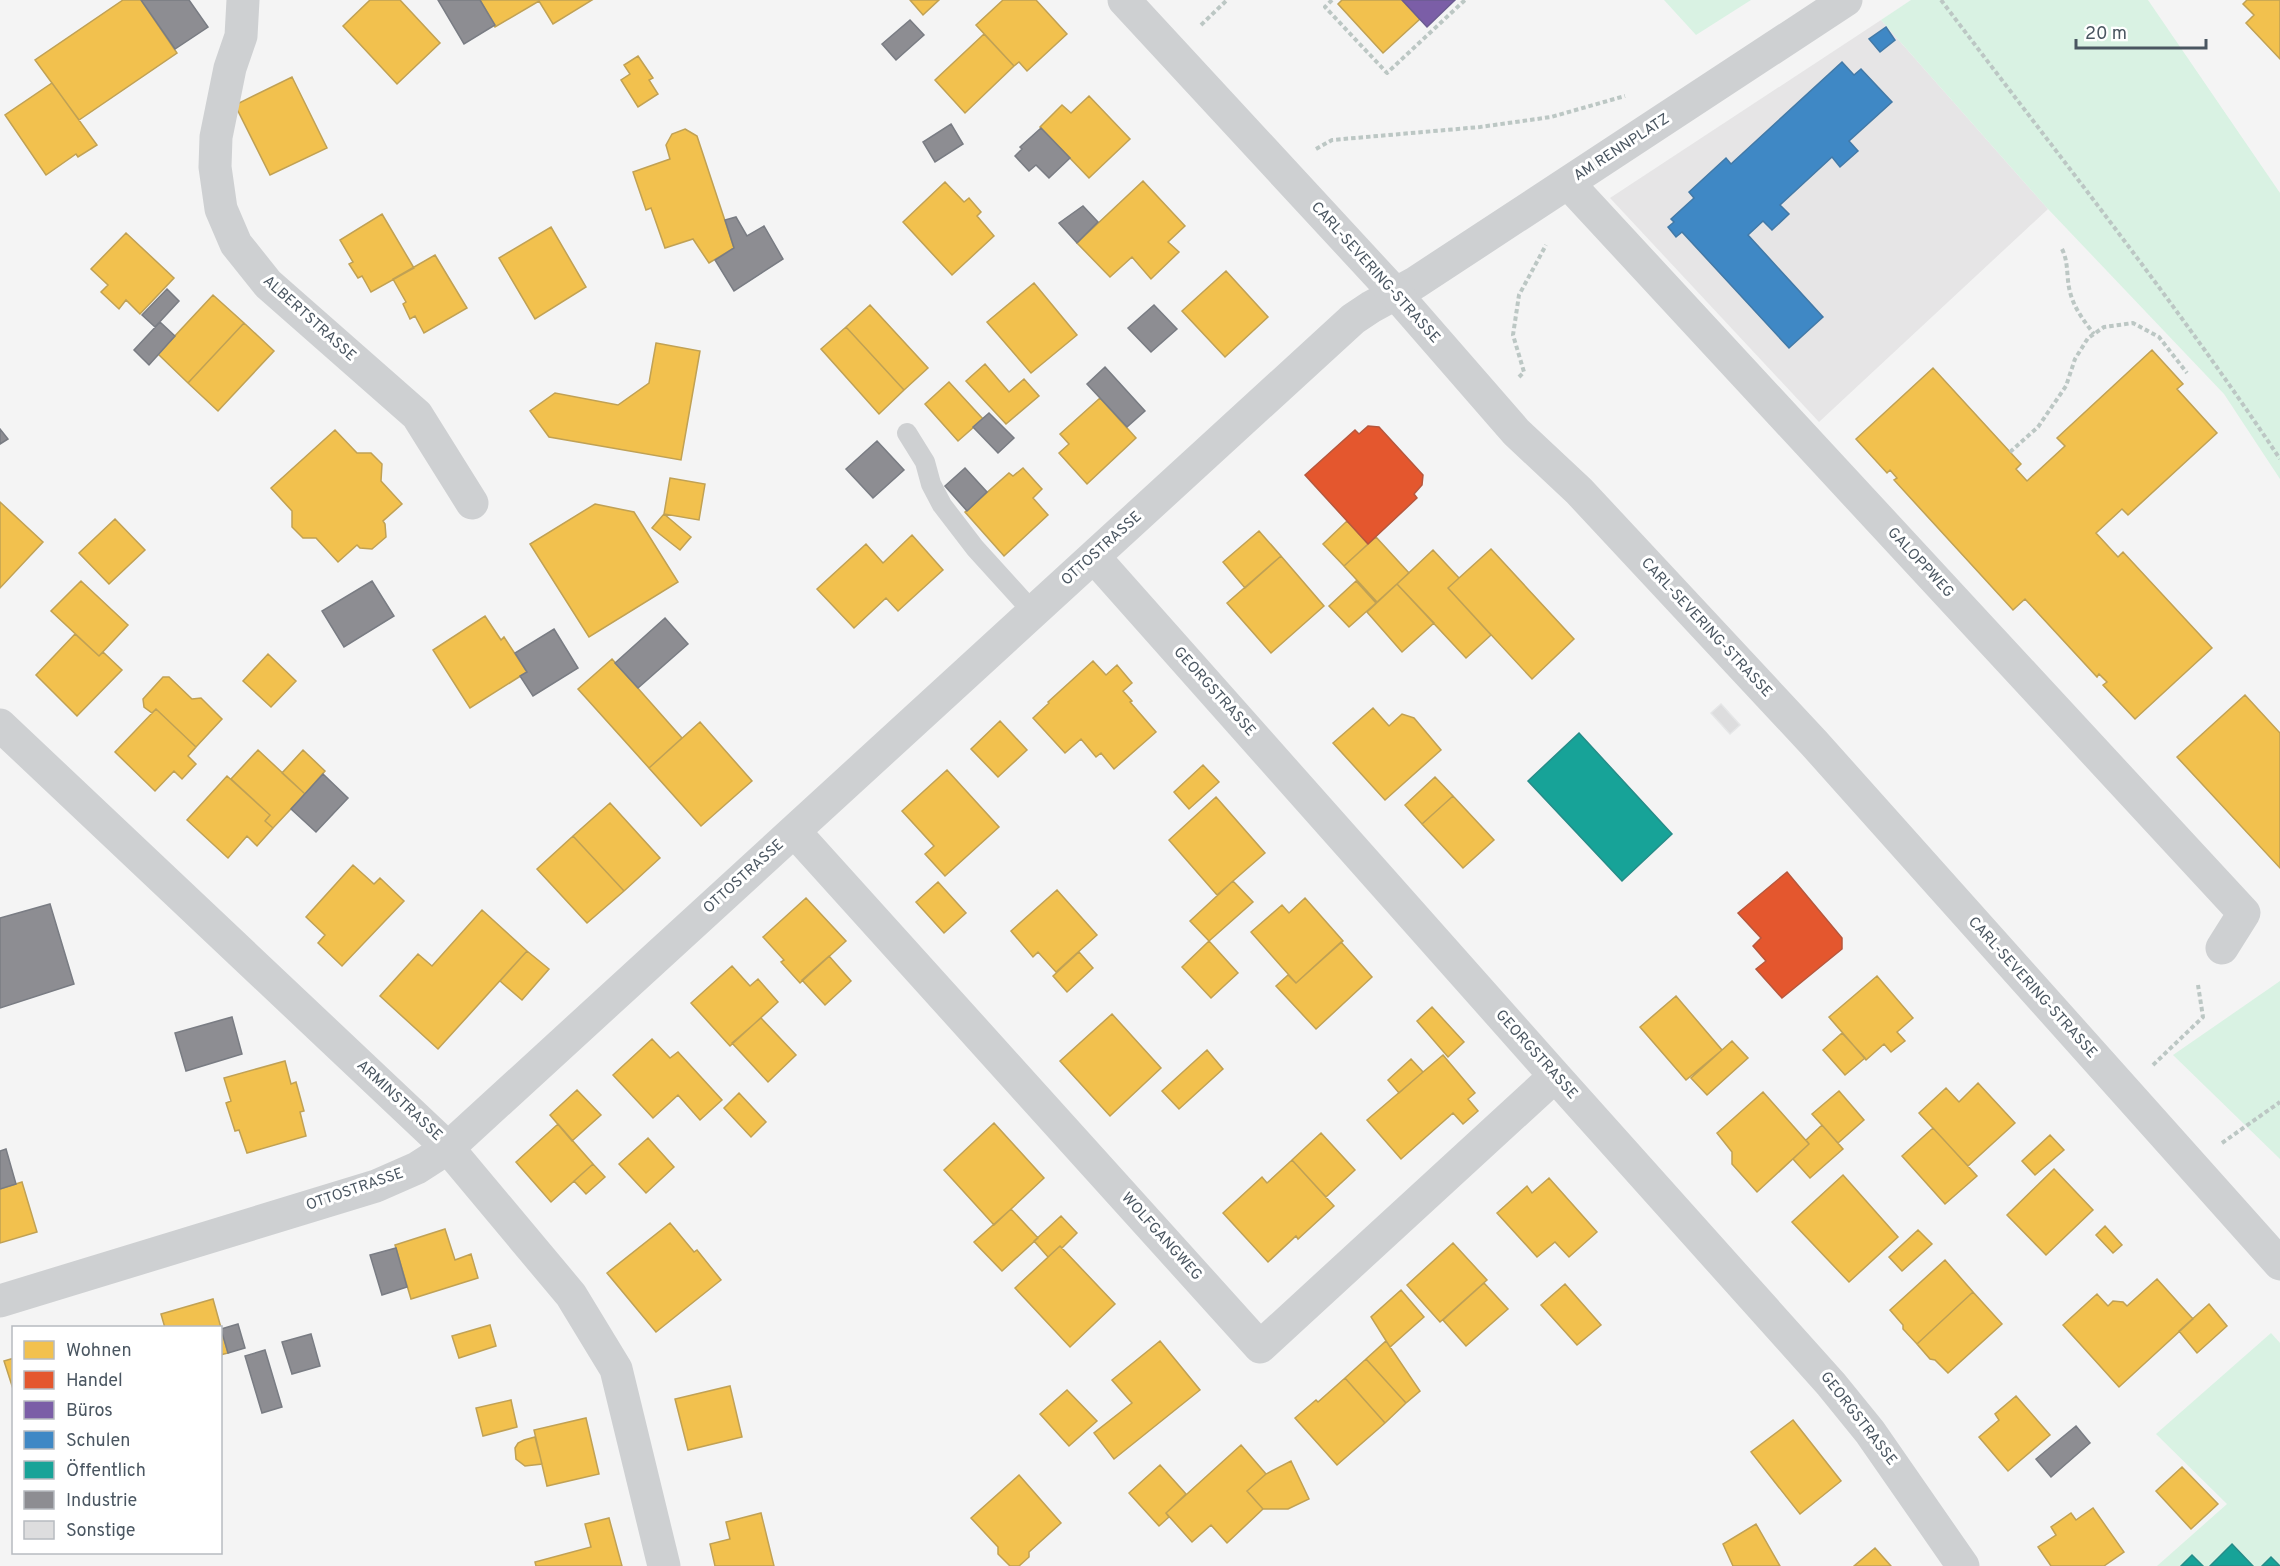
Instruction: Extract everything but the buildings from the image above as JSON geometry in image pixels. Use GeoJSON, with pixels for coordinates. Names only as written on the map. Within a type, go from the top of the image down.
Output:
{"type":"FeatureCollection","features":[{"type":"Feature","properties":{"kind":"street","name":"ALBERTSTRASSE"},"geometry":{"type":"LineString","coordinates":[[243,0],[241,36],[227,79],[216,137],[215,166],[221,209],[236,244],[268,284],[417,415],[472,503]]}},
{"type":"Feature","properties":{"kind":"street","name":"CARL-SEVERING-STRASSE"},"geometry":{"type":"LineString","coordinates":[[1124,0],[1395,293],[1516,432],[1579,491],[1814,743],[2280,1264]]}},
{"type":"Feature","properties":{"kind":"street","name":"AM RENNPLATZ"},"geometry":{"type":"LineString","coordinates":[[1395,293],[1415,283],[1846,0]]}},
{"type":"Feature","properties":{"kind":"street","name":"GALOPPWEG"},"geometry":{"type":"LineString","coordinates":[[1568,183],[2244,913],[2222,948]]}},
{"type":"Feature","properties":{"kind":"street","name":"OTTOSTRASSE"},"geometry":{"type":"LineString","coordinates":[[0,1301],[376,1186],[417,1168],[448,1148],[1353,319],[1395,293]]}},
{"type":"Feature","properties":{"kind":"street","name":"GEORGSTRASSE"},"geometry":{"type":"LineString","coordinates":[[1094,556],[1831,1384],[1870,1432],[1963,1566]]}},
{"type":"Feature","properties":{"kind":"street","name":"ARMINSTRASSE"},"geometry":{"type":"LineString","coordinates":[[0,725],[448,1148],[571,1294],[616,1369],[664,1566]]}},
{"type":"Feature","properties":{"kind":"street","name":"WOLFGANGWEG"},"geometry":{"type":"LineString","coordinates":[[794,831],[1260,1347],[1555,1076]]}},
{"type":"Feature","properties":{"kind":"lane"},"geometry":{"type":"LineString","coordinates":[[907,433],[925,462],[931,484],[942,505],[975,548],[1034,612]]}},
{"type":"Feature","properties":{"kind":"path"},"geometry":{"type":"LineString","coordinates":[[1332,0],[1325,7],[1387,73],[1465,0]]}},
{"type":"Feature","properties":{"kind":"path"},"geometry":{"type":"LineString","coordinates":[[1941,0],[2194,336],[2280,459]]}},
{"type":"Feature","properties":{"kind":"path"},"geometry":{"type":"LineString","coordinates":[[1282,170],[1332,140],[1480,127],[1551,117],[1630,94]]}},
{"type":"Feature","properties":{"kind":"path"},"geometry":{"type":"LineString","coordinates":[[1490,404],[1524,372],[1513,335],[1519,295],[1544,252],[1547,242]]}},
{"type":"Feature","properties":{"kind":"path"},"geometry":{"type":"LineString","coordinates":[[2062,249],[2067,259],[2070,292],[2078,312],[2094,334]]}},
{"type":"Feature","properties":{"kind":"path"},"geometry":{"type":"LineString","coordinates":[[2010,452],[2038,426],[2054,405],[2066,386],[2075,359],[2088,338],[2104,327],[2133,323],[2158,337],[2187,373]]}},
{"type":"Feature","properties":{"kind":"path"},"geometry":{"type":"LineString","coordinates":[[2125,1092],[2203,1017],[2198,985]]}},
{"type":"Feature","properties":{"kind":"path"},"geometry":{"type":"LineString","coordinates":[[2195,1170],[2230,1136],[2280,1102]]}},
{"type":"Feature","properties":{"kind":"shaded area"},"geometry":{"type":"Polygon","coordinates":[[[1881,20],[2048,209],[1819,422],[1610,198],[1881,20]]]}},
{"type":"Feature","properties":{"kind":"green space"},"geometry":{"type":"Polygon","coordinates":[[[1664,0],[1751,0],[1696,35],[1664,0]]]}},
{"type":"Feature","properties":{"kind":"green space"},"geometry":{"type":"Polygon","coordinates":[[[1911,0],[2148,0],[2280,193],[2280,479],[2224,394],[2048,209],[1881,20],[1911,0]]]}},
{"type":"Feature","properties":{"kind":"green space"},"geometry":{"type":"Polygon","coordinates":[[[2280,981],[2280,1159],[2173,1055],[2280,981]]]}},
{"type":"Feature","properties":{"kind":"green space"},"geometry":{"type":"Polygon","coordinates":[[[2271,1333],[2280,1343],[2280,1566],[2157,1566],[2227,1504],[2156,1434],[2271,1333]]]}}]}
